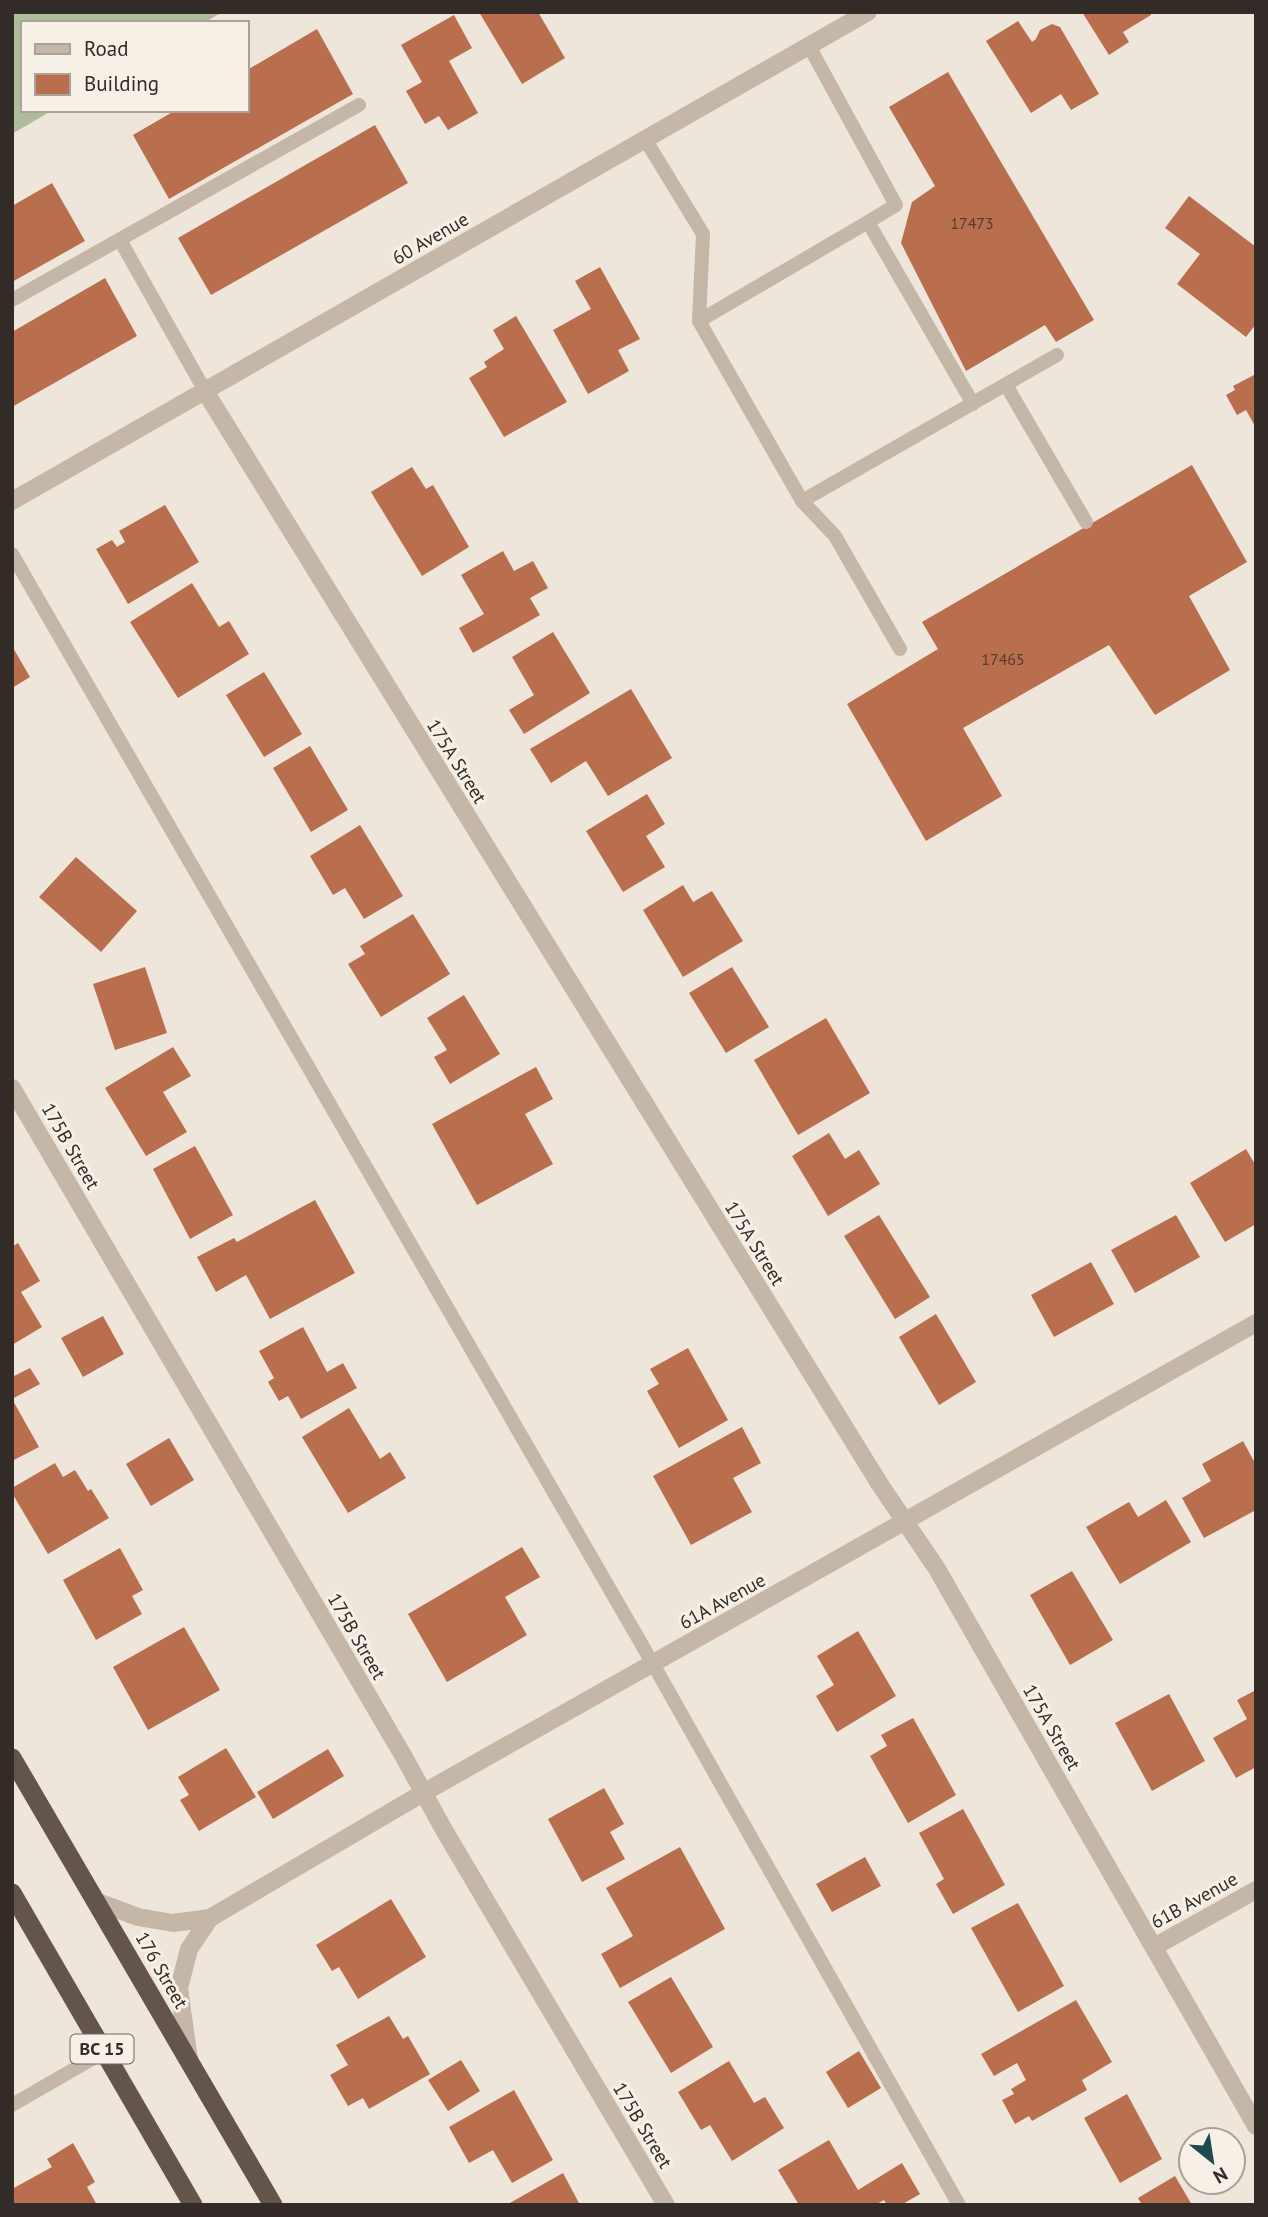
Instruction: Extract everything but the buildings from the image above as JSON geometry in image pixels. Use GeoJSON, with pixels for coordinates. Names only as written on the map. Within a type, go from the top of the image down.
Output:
{"type":"FeatureCollection","features":[{"type":"Feature","properties":{"kind":"highway","name":"176 Street"},"geometry":{"type":"LineString","coordinates":[[12,1758],[273,2205]]}},
{"type":"Feature","properties":{"kind":"highway","name":"BC 15"},"geometry":{"type":"LineString","coordinates":[[12,1893],[192,2205]]}},
{"type":"Feature","properties":{"kind":"street","name":"60 Avenue"},"geometry":{"type":"LineString","coordinates":[[12,501],[868,12]]}},
{"type":"Feature","properties":{"kind":"street","name":"175A Street"},"geometry":{"type":"LineString","coordinates":[[205,391],[827,1400],[937,1569],[1256,2126]]}},
{"type":"Feature","properties":{"kind":"street","name":"175B Street"},"geometry":{"type":"LineString","coordinates":[[12,1088],[666,2205]]}},
{"type":"Feature","properties":{"kind":"street","name":"61A Avenue"},"geometry":{"type":"LineString","coordinates":[[95,1901],[138,1917],[173,1923],[210,1918],[423,1793],[1256,1323]]}},
{"type":"Feature","properties":{"kind":"street","name":"61B Avenue"},"geometry":{"type":"LineString","coordinates":[[1154,1947],[1256,1890]]}},
{"type":"Feature","properties":{"kind":"street","name":"61A Avenue"},"geometry":{"type":"LineString","coordinates":[[189,2061],[179,1988],[189,1949],[210,1918]]}},
{"type":"Feature","properties":{"kind":"lane"},"geometry":{"type":"LineString","coordinates":[[699,321],[896,205],[809,46]]}},
{"type":"Feature","properties":{"kind":"lane"},"geometry":{"type":"LineString","coordinates":[[12,300],[359,105]]}},
{"type":"Feature","properties":{"kind":"lane"},"geometry":{"type":"LineString","coordinates":[[645,139],[703,234],[699,321],[803,501],[835,536],[900,649]]}},
{"type":"Feature","properties":{"kind":"lane"},"geometry":{"type":"LineString","coordinates":[[867,222],[972,404]]}},
{"type":"Feature","properties":{"kind":"lane"},"geometry":{"type":"LineString","coordinates":[[120,240],[205,391]]}},
{"type":"Feature","properties":{"kind":"lane"},"geometry":{"type":"LineString","coordinates":[[803,501],[1057,355]]}},
{"type":"Feature","properties":{"kind":"lane"},"geometry":{"type":"LineString","coordinates":[[1006,385],[1086,522]]}},
{"type":"Feature","properties":{"kind":"lane"},"geometry":{"type":"LineString","coordinates":[[12,554],[653,1664],[959,2205]]}},
{"type":"Feature","properties":{"kind":"lane"},"geometry":{"type":"LineString","coordinates":[[12,2105],[104,2052]]}},
{"type":"Feature","properties":{"kind":"green space"},"geometry":{"type":"Polygon","coordinates":[[[12,12],[222,12],[207,21],[21,21],[21,112],[50,112],[12,134],[12,12]]]}}]}
